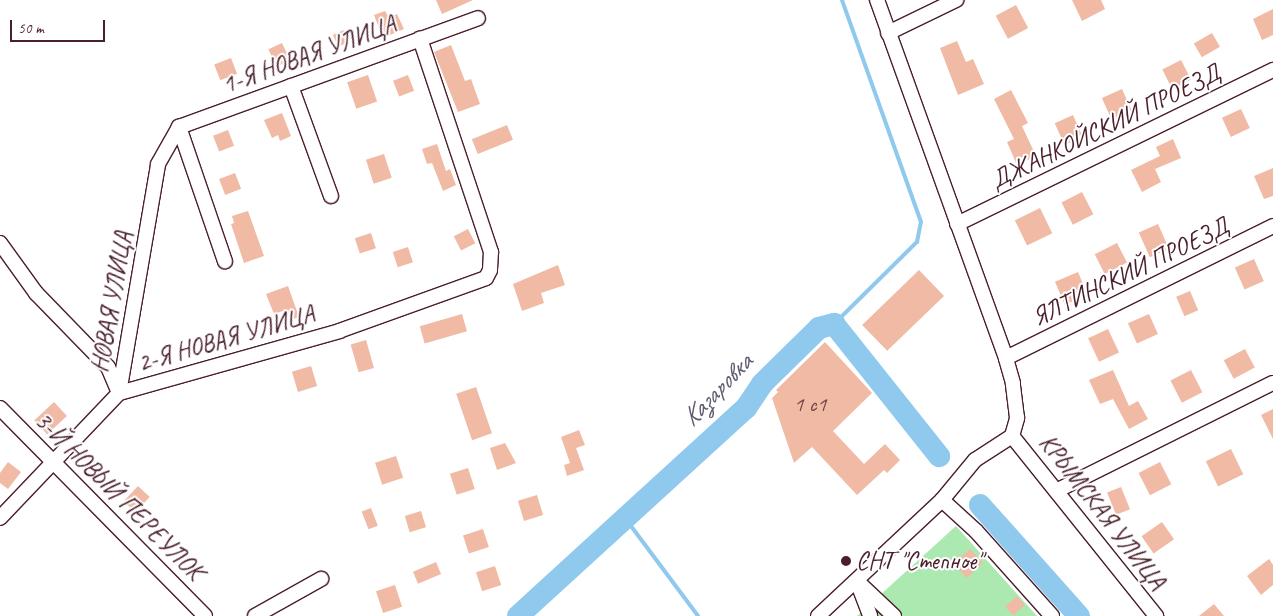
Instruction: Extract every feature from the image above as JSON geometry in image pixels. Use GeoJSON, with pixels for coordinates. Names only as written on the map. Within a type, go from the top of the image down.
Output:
{"type":"FeatureCollection","features":[{"type":"Feature","properties":{"kind":"street"},"geometry":{"type":"LineString","coordinates":[[818,616],[857,582],[942,500],[975,460],[1012,436],[1016,402],[1006,358],[877,0]]}},
{"type":"Feature","properties":{"kind":"street"},"geometry":{"type":"LineString","coordinates":[[888,33],[956,0]]}},
{"type":"Feature","properties":{"kind":"street","name":"1-Я НОВАЯ УЛИЦА"},"geometry":{"type":"LineString","coordinates":[[179,127],[478,18]]}},
{"type":"Feature","properties":{"kind":"street","name":"2-Я НОВАЯ УЛИЦА"},"geometry":{"type":"LineString","coordinates":[[0,518],[55,463],[119,393],[339,331],[480,282],[490,270],[491,252],[420,39]]}},
{"type":"Feature","properties":{"kind":"street","name":"ДЖАНКОЙСКИЙ ПРОЕЗД"},"geometry":{"type":"LineString","coordinates":[[957,224],[1273,70]]}},
{"type":"Feature","properties":{"kind":"street"},"geometry":{"type":"LineString","coordinates":[[291,86],[330,196]]}},
{"type":"Feature","properties":{"kind":"street"},"geometry":{"type":"LineString","coordinates":[[179,127],[225,261]]}},
{"type":"Feature","properties":{"kind":"street","name":"НОВАЯ УЛИЦА"},"geometry":{"type":"LineString","coordinates":[[119,393],[158,164],[179,127]]}},
{"type":"Feature","properties":{"kind":"street","name":"ЯЛТИНСКИЙ ПРОЕЗД"},"geometry":{"type":"LineString","coordinates":[[1006,358],[1273,226]]}},
{"type":"Feature","properties":{"kind":"street","name":"НОВАЯ УЛИЦА"},"geometry":{"type":"LineString","coordinates":[[0,243],[36,294],[108,367],[119,393]]}},
{"type":"Feature","properties":{"kind":"street"},"geometry":{"type":"LineString","coordinates":[[1056,491],[1273,383]]}},
{"type":"Feature","properties":{"kind":"street","name":"3-Й НОВЫЙ ПЕРЕУЛОК"},"geometry":{"type":"LineString","coordinates":[[0,408],[205,616]]}},
{"type":"Feature","properties":{"kind":"street","name":"КРЫМСКАЯ УЛИЦА"},"geometry":{"type":"LineString","coordinates":[[1012,436],[1156,616]]}},
{"type":"Feature","properties":{"kind":"street"},"geometry":{"type":"LineString","coordinates":[[942,500],[976,531],[1052,616]]}},
{"type":"Feature","properties":{"kind":"street"},"geometry":{"type":"LineString","coordinates":[[254,616],[321,579]]}},
{"type":"Feature","properties":{"kind":"street"},"geometry":{"type":"LineString","coordinates":[[857,582],[870,616]]}},
{"type":"Feature","properties":{"kind":"street"},"geometry":{"type":"LineString","coordinates":[[857,582],[894,616]]}},
{"type":"Feature","properties":{"kind":"green space"},"geometry":{"type":"Polygon","coordinates":[[[956,526],[1037,616],[857,616],[956,526]]]}},
{"type":"Feature","properties":{"kind":"building"},"geometry":{"type":"Polygon","coordinates":[[[436,0],[473,0],[442,14],[436,0]]]}},
{"type":"Feature","properties":{"kind":"building"},"geometry":{"type":"Polygon","coordinates":[[[1072,0],[1101,0],[1105,9],[1082,21],[1072,0]]]}},
{"type":"Feature","properties":{"kind":"building"},"geometry":{"type":"Polygon","coordinates":[[[1016,5],[1028,28],[1008,39],[996,16],[1016,5]]]}},
{"type":"Feature","properties":{"kind":"building"},"geometry":{"type":"Polygon","coordinates":[[[1273,9],[1273,35],[1262,40],[1253,19],[1273,9]]]}},
{"type":"Feature","properties":{"kind":"building"},"geometry":{"type":"Polygon","coordinates":[[[385,11],[389,18],[397,14],[404,29],[383,38],[374,15],[385,11]]]}},
{"type":"Feature","properties":{"kind":"building"},"geometry":{"type":"Polygon","coordinates":[[[344,30],[349,42],[338,47],[333,35],[344,30]]]}},
{"type":"Feature","properties":{"kind":"building"},"geometry":{"type":"Polygon","coordinates":[[[1212,33],[1220,47],[1202,57],[1194,44],[1212,33]]]}},
{"type":"Feature","properties":{"kind":"building"},"geometry":{"type":"Polygon","coordinates":[[[957,41],[966,62],[973,59],[984,84],[958,95],[940,48],[957,41]]]}},
{"type":"Feature","properties":{"kind":"building"},"geometry":{"type":"Polygon","coordinates":[[[282,43],[290,60],[276,67],[268,49],[282,43]]]}},
{"type":"Feature","properties":{"kind":"building"},"geometry":{"type":"Polygon","coordinates":[[[451,45],[465,81],[471,79],[480,104],[458,112],[434,52],[451,45]]]}},
{"type":"Feature","properties":{"kind":"building"},"geometry":{"type":"Polygon","coordinates":[[[231,58],[237,74],[220,80],[214,64],[231,58]]]}},
{"type":"Feature","properties":{"kind":"building"},"geometry":{"type":"Polygon","coordinates":[[[1181,60],[1191,80],[1172,89],[1162,70],[1181,60]]]}},
{"type":"Feature","properties":{"kind":"building"},"geometry":{"type":"Polygon","coordinates":[[[368,75],[377,101],[356,109],[347,82],[368,75]]]}},
{"type":"Feature","properties":{"kind":"building"},"geometry":{"type":"Polygon","coordinates":[[[408,75],[414,91],[399,97],[393,81],[408,75]]]}},
{"type":"Feature","properties":{"kind":"building"},"geometry":{"type":"Polygon","coordinates":[[[1122,89],[1132,111],[1112,120],[1102,98],[1122,89]]]}},
{"type":"Feature","properties":{"kind":"building"},"geometry":{"type":"Polygon","coordinates":[[[1011,90],[1028,123],[1022,126],[1036,156],[1017,165],[1007,142],[1014,139],[994,99],[1011,90]]]}},
{"type":"Feature","properties":{"kind":"building"},"geometry":{"type":"Polygon","coordinates":[[[1241,109],[1250,128],[1231,137],[1222,118],[1241,109]]]}},
{"type":"Feature","properties":{"kind":"building"},"geometry":{"type":"Polygon","coordinates":[[[282,113],[291,136],[280,141],[278,135],[272,138],[264,120],[282,113]]]}},
{"type":"Feature","properties":{"kind":"building"},"geometry":{"type":"Polygon","coordinates":[[[1073,115],[1083,137],[1064,145],[1055,123],[1073,115]]]}},
{"type":"Feature","properties":{"kind":"building"},"geometry":{"type":"Polygon","coordinates":[[[507,125],[513,140],[478,154],[472,139],[507,125]]]}},
{"type":"Feature","properties":{"kind":"building"},"geometry":{"type":"Polygon","coordinates":[[[228,130],[234,146],[219,152],[213,136],[228,130]]]}},
{"type":"Feature","properties":{"kind":"building"},"geometry":{"type":"Polygon","coordinates":[[[1173,139],[1181,158],[1155,169],[1161,182],[1142,192],[1131,170],[1160,156],[1156,147],[1173,139]]]}},
{"type":"Feature","properties":{"kind":"building"},"geometry":{"type":"Polygon","coordinates":[[[437,144],[446,171],[450,169],[456,185],[443,191],[432,163],[427,164],[422,149],[437,144]]]}},
{"type":"Feature","properties":{"kind":"building"},"geometry":{"type":"Polygon","coordinates":[[[384,154],[392,178],[374,184],[366,160],[384,154]]]}},
{"type":"Feature","properties":{"kind":"building"},"geometry":{"type":"Polygon","coordinates":[[[1273,168],[1273,196],[1264,199],[1254,176],[1273,168]]]}},
{"type":"Feature","properties":{"kind":"building"},"geometry":{"type":"Polygon","coordinates":[[[235,173],[241,189],[225,195],[219,179],[235,173]]]}},
{"type":"Feature","properties":{"kind":"building"},"geometry":{"type":"Polygon","coordinates":[[[1082,192],[1093,214],[1073,225],[1062,202],[1082,192]]]}},
{"type":"Feature","properties":{"kind":"building"},"geometry":{"type":"Polygon","coordinates":[[[1040,208],[1052,233],[1027,245],[1015,220],[1040,208]]]}},
{"type":"Feature","properties":{"kind":"building"},"geometry":{"type":"Polygon","coordinates":[[[248,211],[264,256],[244,263],[231,224],[234,223],[232,216],[248,211]]]}},
{"type":"Feature","properties":{"kind":"building"},"geometry":{"type":"Polygon","coordinates":[[[1158,224],[1169,249],[1150,257],[1139,233],[1158,224]]]}},
{"type":"Feature","properties":{"kind":"building"},"geometry":{"type":"Polygon","coordinates":[[[468,229],[475,243],[461,251],[454,236],[468,229]]]}},
{"type":"Feature","properties":{"kind":"building"},"geometry":{"type":"Polygon","coordinates":[[[371,233],[376,248],[360,253],[355,238],[371,233]]]}},
{"type":"Feature","properties":{"kind":"building"},"geometry":{"type":"Polygon","coordinates":[[[1117,243],[1127,263],[1105,274],[1095,254],[1117,243]]]}},
{"type":"Feature","properties":{"kind":"building"},"geometry":{"type":"Polygon","coordinates":[[[408,247],[413,262],[398,267],[393,252],[408,247]]]}},
{"type":"Feature","properties":{"kind":"building"},"geometry":{"type":"Polygon","coordinates":[[[1254,259],[1264,281],[1245,289],[1235,268],[1254,259]]]}},
{"type":"Feature","properties":{"kind":"building"},"geometry":{"type":"Polygon","coordinates":[[[558,265],[565,285],[541,293],[544,303],[522,311],[513,284],[558,265]]]}},
{"type":"Feature","properties":{"kind":"building"},"geometry":{"type":"Polygon","coordinates":[[[919,270],[944,296],[887,351],[862,325],[919,270]]]}},
{"type":"Feature","properties":{"kind":"building"},"geometry":{"type":"Polygon","coordinates":[[[1078,272],[1088,295],[1065,305],[1055,282],[1078,272]]]}},
{"type":"Feature","properties":{"kind":"building"},"geometry":{"type":"Polygon","coordinates":[[[288,286],[299,317],[290,320],[286,310],[274,314],[266,294],[288,286]]]}},
{"type":"Feature","properties":{"kind":"building"},"geometry":{"type":"Polygon","coordinates":[[[1190,291],[1198,310],[1184,316],[1176,297],[1190,291]]]}},
{"type":"Feature","properties":{"kind":"building"},"geometry":{"type":"Polygon","coordinates":[[[462,314],[467,331],[425,343],[420,326],[462,314]]]}},
{"type":"Feature","properties":{"kind":"building"},"geometry":{"type":"Polygon","coordinates":[[[1149,314],[1158,334],[1137,343],[1128,323],[1149,314]]]}},
{"type":"Feature","properties":{"kind":"building"},"geometry":{"type":"Polygon","coordinates":[[[1108,329],[1119,353],[1099,362],[1088,338],[1108,329]]]}},
{"type":"Feature","properties":{"kind":"building"},"geometry":{"type":"Polygon","coordinates":[[[366,340],[374,368],[359,372],[351,344],[366,340]]]}},
{"type":"Feature","properties":{"kind":"building"},"geometry":{"type":"Polygon","coordinates":[[[825,342],[872,393],[833,431],[864,464],[885,444],[900,460],[887,473],[884,470],[857,495],[812,447],[794,463],[772,398],[778,392],[776,390],[825,342]]]}},
{"type":"Feature","properties":{"kind":"building"},"geometry":{"type":"Polygon","coordinates":[[[1245,349],[1255,368],[1234,379],[1224,360],[1245,349]]]}},
{"type":"Feature","properties":{"kind":"building"},"geometry":{"type":"Polygon","coordinates":[[[311,366],[317,386],[298,392],[292,372],[311,366]]]}},
{"type":"Feature","properties":{"kind":"building"},"geometry":{"type":"Polygon","coordinates":[[[1113,370],[1129,406],[1138,401],[1148,419],[1129,429],[1113,399],[1100,404],[1089,380],[1113,370]]]}},
{"type":"Feature","properties":{"kind":"building"},"geometry":{"type":"Polygon","coordinates":[[[1191,370],[1202,392],[1182,403],[1171,380],[1191,370]]]}},
{"type":"Feature","properties":{"kind":"building"},"geometry":{"type":"Polygon","coordinates":[[[476,387],[492,433],[472,440],[456,394],[476,387]]]}},
{"type":"Feature","properties":{"kind":"building"},"geometry":{"type":"Polygon","coordinates":[[[54,402],[67,416],[47,434],[34,420],[54,402]]]}},
{"type":"Feature","properties":{"kind":"building"},"geometry":{"type":"Polygon","coordinates":[[[1273,409],[1273,439],[1261,415],[1273,409]]]}},
{"type":"Feature","properties":{"kind":"building"},"geometry":{"type":"Polygon","coordinates":[[[579,430],[585,445],[576,448],[584,470],[567,476],[564,465],[570,463],[561,437],[579,430]]]}},
{"type":"Feature","properties":{"kind":"building"},"geometry":{"type":"Polygon","coordinates":[[[505,443],[516,463],[497,470],[490,448],[505,443]]]}},
{"type":"Feature","properties":{"kind":"building"},"geometry":{"type":"Polygon","coordinates":[[[1231,449],[1243,474],[1218,486],[1206,461],[1231,449]]]}},
{"type":"Feature","properties":{"kind":"building"},"geometry":{"type":"Polygon","coordinates":[[[396,456],[403,478],[382,485],[375,463],[396,456]]]}},
{"type":"Feature","properties":{"kind":"building"},"geometry":{"type":"Polygon","coordinates":[[[8,462],[21,472],[8,489],[0,483],[0,473],[8,462]]]}},
{"type":"Feature","properties":{"kind":"building"},"geometry":{"type":"Polygon","coordinates":[[[1160,462],[1171,484],[1150,495],[1139,473],[1160,462]]]}},
{"type":"Feature","properties":{"kind":"building"},"geometry":{"type":"Polygon","coordinates":[[[468,468],[475,489],[457,495],[450,474],[468,468]]]}},
{"type":"Feature","properties":{"kind":"building"},"geometry":{"type":"Polygon","coordinates":[[[138,486],[150,497],[135,512],[124,501],[138,486]]]}},
{"type":"Feature","properties":{"kind":"building"},"geometry":{"type":"Polygon","coordinates":[[[1121,487],[1130,509],[1116,515],[1107,493],[1121,487]]]}},
{"type":"Feature","properties":{"kind":"building"},"geometry":{"type":"Polygon","coordinates":[[[537,495],[543,515],[524,521],[518,501],[537,495]]]}},
{"type":"Feature","properties":{"kind":"building"},"geometry":{"type":"Polygon","coordinates":[[[371,508],[378,526],[368,529],[362,512],[371,508]]]}},
{"type":"Feature","properties":{"kind":"building"},"geometry":{"type":"Polygon","coordinates":[[[421,511],[426,527],[410,532],[405,516],[421,511]]]}},
{"type":"Feature","properties":{"kind":"building"},"geometry":{"type":"Polygon","coordinates":[[[1162,522],[1174,539],[1154,554],[1142,536],[1162,522]]]}},
{"type":"Feature","properties":{"kind":"building"},"geometry":{"type":"Polygon","coordinates":[[[483,529],[489,547],[469,554],[463,535],[483,529]]]}},
{"type":"Feature","properties":{"kind":"building"},"geometry":{"type":"Polygon","coordinates":[[[970,549],[983,563],[967,578],[954,564],[970,549]]]}},
{"type":"Feature","properties":{"kind":"building"},"geometry":{"type":"Polygon","coordinates":[[[1269,559],[1273,565],[1273,585],[1261,595],[1247,576],[1269,559]]]}},
{"type":"Feature","properties":{"kind":"building"},"geometry":{"type":"Polygon","coordinates":[[[436,562],[441,574],[418,584],[413,572],[436,562]]]}},
{"type":"Feature","properties":{"kind":"building"},"geometry":{"type":"Polygon","coordinates":[[[495,566],[501,585],[482,591],[476,572],[495,566]]]}},
{"type":"Feature","properties":{"kind":"building"},"geometry":{"type":"Polygon","coordinates":[[[395,585],[402,607],[383,613],[376,591],[395,585]]]}},
{"type":"Feature","properties":{"kind":"building"},"geometry":{"type":"Polygon","coordinates":[[[1017,596],[1025,605],[1013,616],[1005,607],[1017,596]]]}},
{"type":"Feature","properties":{"kind":"building"},"geometry":{"type":"Polygon","coordinates":[[[1214,604],[1224,616],[1199,616],[1214,604]]]}},
{"type":"Feature","properties":{"kind":"waterway"},"geometry":{"type":"LineString","coordinates":[[834,324],[917,242],[921,222],[842,0]]}},
{"type":"Feature","properties":{"kind":"waterway","name":"Казаровка"},"geometry":{"type":"LineString","coordinates":[[518,616],[746,408],[762,384],[819,328],[834,324],[939,456]]}},
{"type":"Feature","properties":{"kind":"waterway","name":"Казаровка"},"geometry":{"type":"LineString","coordinates":[[980,505],[1079,616]]}},
{"type":"Feature","properties":{"kind":"waterway"},"geometry":{"type":"LineString","coordinates":[[625,518],[698,616]]}},
{"type":"Feature","properties":{"kind":"place","name":"СНТ \"Степное\""},"geometry":{"type":"Point","coordinates":[846,561]}}]}
